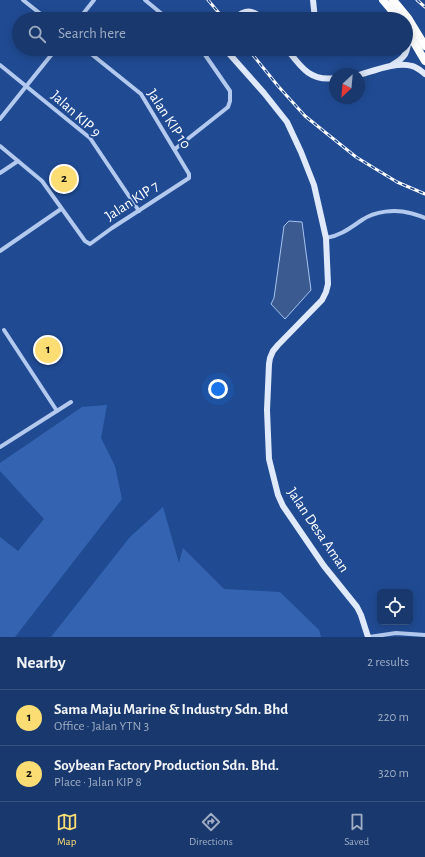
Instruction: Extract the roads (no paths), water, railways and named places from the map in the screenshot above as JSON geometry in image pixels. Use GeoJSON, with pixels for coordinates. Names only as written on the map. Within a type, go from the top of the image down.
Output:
{"type":"FeatureCollection","features":[{"type":"Feature","properties":{"kind":"highway"},"geometry":{"type":"LineString","coordinates":[[383,0],[393,12]]}},
{"type":"Feature","properties":{"kind":"highway"},"geometry":{"type":"LineString","coordinates":[[393,0],[403,12]]}},
{"type":"Feature","properties":{"kind":"highway"},"geometry":{"type":"LineString","coordinates":[[413,26],[425,46]]}},
{"type":"Feature","properties":{"kind":"highway"},"geometry":{"type":"LineString","coordinates":[[413,41],[425,61]]}},
{"type":"Feature","properties":{"kind":"street"},"geometry":{"type":"LineString","coordinates":[[23,0],[38,12]]}},
{"type":"Feature","properties":{"kind":"street"},"geometry":{"type":"LineString","coordinates":[[85,12],[94,0]]}},
{"type":"Feature","properties":{"kind":"street"},"geometry":{"type":"LineString","coordinates":[[145,0],[160,12]]}},
{"type":"Feature","properties":{"kind":"street"},"geometry":{"type":"LineString","coordinates":[[313,0],[314,12]]}},
{"type":"Feature","properties":{"kind":"street"},"geometry":{"type":"LineString","coordinates":[[0,119],[50,56]]}},
{"type":"Feature","properties":{"kind":"street","name":"Jalan KIP 10"},"geometry":{"type":"LineString","coordinates":[[94,56],[141,94],[190,176]]}},
{"type":"Feature","properties":{"kind":"street"},"geometry":{"type":"LineString","coordinates":[[175,149],[228,107],[230,101],[230,91],[206,56]]}},
{"type":"Feature","properties":{"kind":"street","name":"Jalan Desa Aman"},"geometry":{"type":"LineString","coordinates":[[231,56],[287,122],[314,185],[326,238],[328,284],[324,296],[322,300],[278,345],[270,358],[267,384],[269,460],[278,495],[283,506],[324,566],[357,607],[369,637]]}},
{"type":"Feature","properties":{"kind":"street"},"geometry":{"type":"LineString","coordinates":[[292,56],[301,68],[307,72],[315,76],[329,78]]}},
{"type":"Feature","properties":{"kind":"street"},"geometry":{"type":"LineString","coordinates":[[390,66],[404,56]]}},
{"type":"Feature","properties":{"kind":"street","name":"Jalan KIP 9"},"geometry":{"type":"LineString","coordinates":[[0,65],[90,138],[139,211]]}},
{"type":"Feature","properties":{"kind":"street"},"geometry":{"type":"LineString","coordinates":[[365,73],[390,66],[410,65],[425,74]]}},
{"type":"Feature","properties":{"kind":"street"},"geometry":{"type":"LineString","coordinates":[[0,146],[42,181],[61,209],[0,251]]}},
{"type":"Feature","properties":{"kind":"street"},"geometry":{"type":"LineString","coordinates":[[0,173],[18,161]]}},
{"type":"Feature","properties":{"kind":"street","name":"Jalan KIP 7"},"geometry":{"type":"LineString","coordinates":[[61,209],[85,241],[90,244],[188,180],[190,176]]}},
{"type":"Feature","properties":{"kind":"street"},"geometry":{"type":"LineString","coordinates":[[326,238],[337,236],[364,218],[375,214],[397,211],[411,213],[425,218]]}},
{"type":"Feature","properties":{"kind":"street"},"geometry":{"type":"LineString","coordinates":[[4,330],[57,411]]}},
{"type":"Feature","properties":{"kind":"street"},"geometry":{"type":"LineString","coordinates":[[0,447],[71,402]]}},
{"type":"Feature","properties":{"kind":"street"},"geometry":{"type":"LineString","coordinates":[[369,637],[396,633],[425,635]]}},
{"type":"Feature","properties":{"kind":"railway"},"geometry":{"type":"LineString","coordinates":[[208,0],[218,12]]}},
{"type":"Feature","properties":{"kind":"railway"},"geometry":{"type":"LineString","coordinates":[[417,0],[425,7]]}},
{"type":"Feature","properties":{"kind":"railway"},"geometry":{"type":"LineString","coordinates":[[254,56],[305,116],[356,157],[397,182],[425,194]]}},
{"type":"Feature","properties":{"kind":"place","name":"Soybean Factory Production Sdn. Bhd."},"geometry":{"type":"Point","coordinates":[64,179]}},
{"type":"Feature","properties":{"kind":"place","name":"Sama Maju Marine & Industry Sdn. Bhd"},"geometry":{"type":"Point","coordinates":[48,350]}}]}
